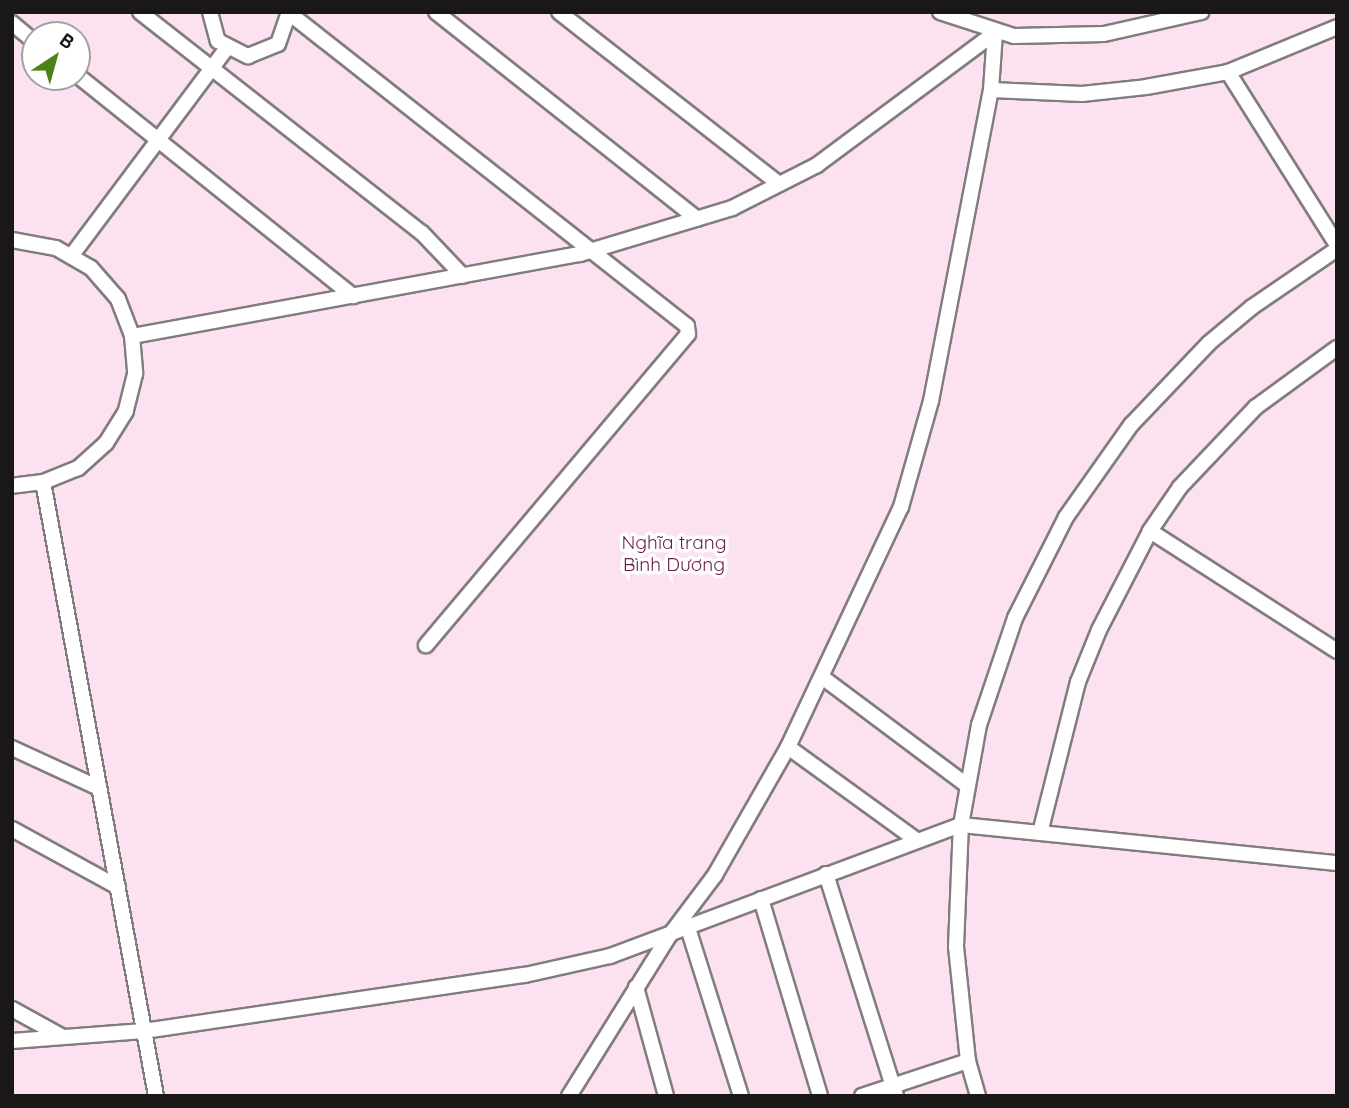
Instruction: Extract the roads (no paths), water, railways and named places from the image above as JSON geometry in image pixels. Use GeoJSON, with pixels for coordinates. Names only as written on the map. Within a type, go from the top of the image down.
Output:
{"type":"FeatureCollection","features":[{"type":"Feature","properties":{"kind":"lane"},"geometry":{"type":"LineString","coordinates":[[140,12],[422,233],[463,276]]}},
{"type":"Feature","properties":{"kind":"lane"},"geometry":{"type":"LineString","coordinates":[[210,12],[212,31],[226,48],[248,56],[270,51],[285,35],[289,12],[594,250],[680,320],[688,334],[426,645]]}},
{"type":"Feature","properties":{"kind":"lane"},"geometry":{"type":"LineString","coordinates":[[436,12],[697,219]]}},
{"type":"Feature","properties":{"kind":"lane"},"geometry":{"type":"LineString","coordinates":[[559,12],[779,184]]}},
{"type":"Feature","properties":{"kind":"lane"},"geometry":{"type":"LineString","coordinates":[[940,12],[995,33],[1104,34],[1202,12]]}},
{"type":"Feature","properties":{"kind":"lane"},"geometry":{"type":"LineString","coordinates":[[991,90],[1082,94],[1228,72],[1337,27]]}},
{"type":"Feature","properties":{"kind":"lane"},"geometry":{"type":"LineString","coordinates":[[132,336],[594,250],[732,208],[779,184],[856,138],[995,33]]}},
{"type":"Feature","properties":{"kind":"lane"},"geometry":{"type":"LineString","coordinates":[[569,1096],[668,936],[715,875],[788,747],[901,507],[930,401],[991,90],[995,33]]}},
{"type":"Feature","properties":{"kind":"lane"},"geometry":{"type":"LineString","coordinates":[[72,255],[226,48]]}},
{"type":"Feature","properties":{"kind":"lane"},"geometry":{"type":"LineString","coordinates":[[978,1096],[968,1061],[956,947],[961,825],[965,784],[992,682],[1015,618],[1039,567],[1097,470],[1139,416],[1209,343],[1252,307],[1337,247],[1228,72]]}},
{"type":"Feature","properties":{"kind":"lane"},"geometry":{"type":"LineString","coordinates":[[91,86],[353,296]]}},
{"type":"Feature","properties":{"kind":"lane"},"geometry":{"type":"LineString","coordinates":[[12,240],[72,255],[91,268],[118,299],[132,336],[135,374],[120,421],[106,443],[78,468],[43,482],[12,485]]}},
{"type":"Feature","properties":{"kind":"lane"},"geometry":{"type":"LineString","coordinates":[[1040,832],[1079,682],[1111,605],[1150,531],[1180,487],[1224,438],[1256,407],[1337,348]]}},
{"type":"Feature","properties":{"kind":"lane"},"geometry":{"type":"LineString","coordinates":[[43,482],[156,1096]]}},
{"type":"Feature","properties":{"kind":"lane"},"geometry":{"type":"LineString","coordinates":[[1150,531],[1337,651]]}},
{"type":"Feature","properties":{"kind":"lane"},"geometry":{"type":"LineString","coordinates":[[822,677],[965,784]]}},
{"type":"Feature","properties":{"kind":"lane"},"geometry":{"type":"LineString","coordinates":[[788,747],[915,839]]}},
{"type":"Feature","properties":{"kind":"lane"},"geometry":{"type":"LineString","coordinates":[[12,748],[99,788]]}},
{"type":"Feature","properties":{"kind":"lane"},"geometry":{"type":"LineString","coordinates":[[12,1041],[144,1031],[525,975],[610,956],[915,839],[961,825],[1337,863]]}},
{"type":"Feature","properties":{"kind":"lane"},"geometry":{"type":"LineString","coordinates":[[12,830],[118,887]]}},
{"type":"Feature","properties":{"kind":"lane"},"geometry":{"type":"LineString","coordinates":[[826,874],[895,1091]]}},
{"type":"Feature","properties":{"kind":"lane"},"geometry":{"type":"LineString","coordinates":[[761,899],[820,1096]]}},
{"type":"Feature","properties":{"kind":"lane"},"geometry":{"type":"LineString","coordinates":[[688,928],[741,1096]]}},
{"type":"Feature","properties":{"kind":"lane"},"geometry":{"type":"LineString","coordinates":[[636,987],[666,1096]]}},
{"type":"Feature","properties":{"kind":"lane"},"geometry":{"type":"LineString","coordinates":[[12,1009],[64,1037]]}},
{"type":"Feature","properties":{"kind":"lane"},"geometry":{"type":"LineString","coordinates":[[862,1096],[895,1091],[968,1061]]}},
{"type":"Feature","properties":{"kind":"park label","name":"Nghĩa trang Bình Dương"},"geometry":{"type":"Point","coordinates":[674,554]}}]}
